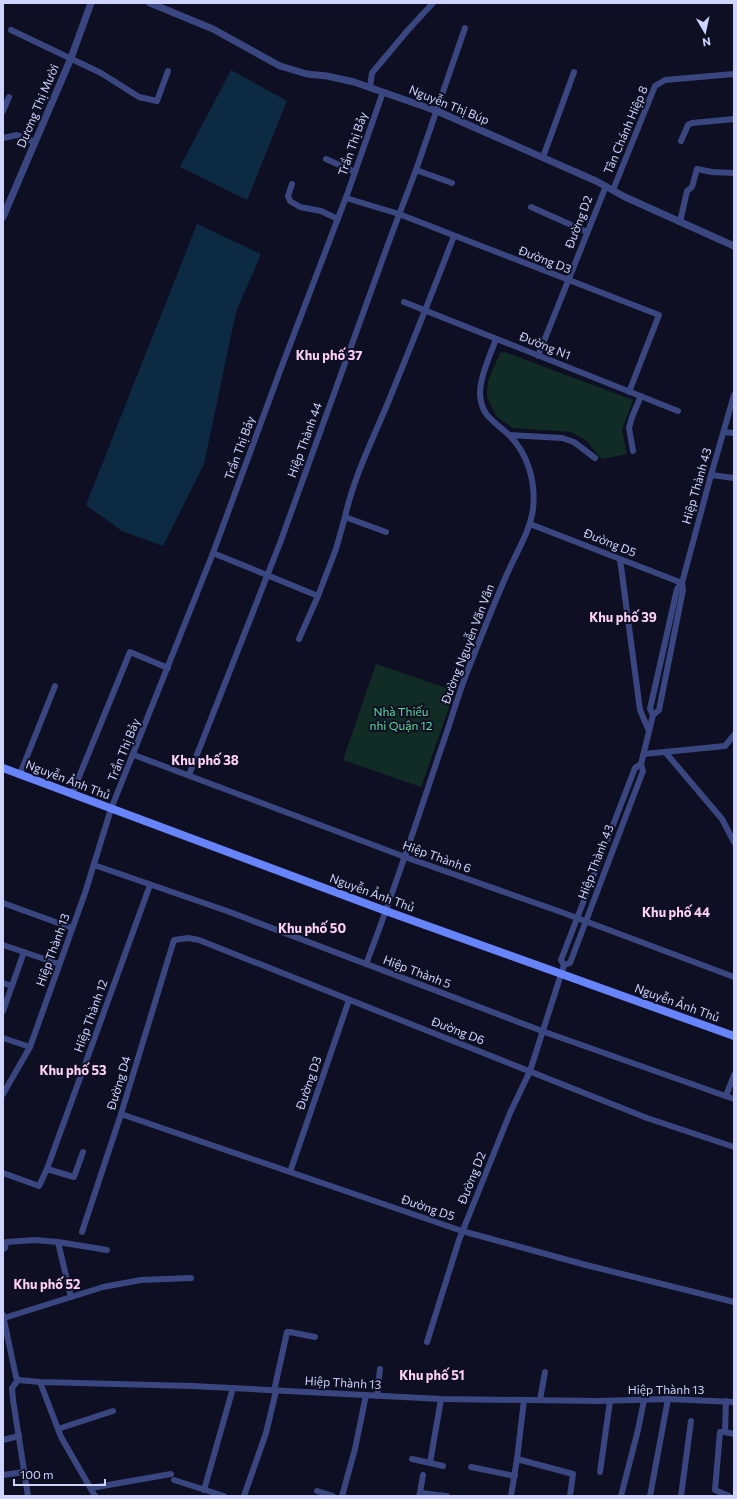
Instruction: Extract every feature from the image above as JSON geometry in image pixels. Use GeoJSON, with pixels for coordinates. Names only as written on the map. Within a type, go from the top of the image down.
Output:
{"type":"FeatureCollection","features":[{"type":"Feature","properties":{"kind":"main road","name":"Nguyễn Ảnh Thủ"},"geometry":{"type":"LineString","coordinates":[[3,768],[386,911],[734,1036]]}},
{"type":"Feature","properties":{"kind":"street","name":"Dương Thị Mười"},"geometry":{"type":"LineString","coordinates":[[3,217],[71,58],[91,3]]}},
{"type":"Feature","properties":{"kind":"street","name":"Nguyễn Thị Búp"},"geometry":{"type":"LineString","coordinates":[[150,3],[213,29],[280,66],[307,74],[327,76],[370,87],[437,111],[606,186],[734,246]]}},
{"type":"Feature","properties":{"kind":"street"},"geometry":{"type":"LineString","coordinates":[[370,87],[372,73],[433,3]]}},
{"type":"Feature","properties":{"kind":"street","name":"Hiệp Thành 44"},"geometry":{"type":"LineString","coordinates":[[189,775],[267,575],[416,170],[465,28]]}},
{"type":"Feature","properties":{"kind":"street"},"geometry":{"type":"LineString","coordinates":[[11,30],[71,58],[139,97],[157,101],[168,71]]}},
{"type":"Feature","properties":{"kind":"street"},"geometry":{"type":"LineString","coordinates":[[542,157],[574,72]]}},
{"type":"Feature","properties":{"kind":"street","name":"Tân Chánh Hiệp 8"},"geometry":{"type":"LineString","coordinates":[[613,190],[655,86],[665,80],[734,74]]}},
{"type":"Feature","properties":{"kind":"street","name":"Trần Thị Bảy"},"geometry":{"type":"LineString","coordinates":[[112,809],[213,553],[346,198],[383,92]]}},
{"type":"Feature","properties":{"kind":"street"},"geometry":{"type":"LineString","coordinates":[[3,111],[9,97]]}},
{"type":"Feature","properties":{"kind":"street"},"geometry":{"type":"LineString","coordinates":[[681,141],[688,125],[692,123],[734,119]]}},
{"type":"Feature","properties":{"kind":"street"},"geometry":{"type":"LineString","coordinates":[[3,138],[17,135],[34,142]]}},
{"type":"Feature","properties":{"kind":"street"},"geometry":{"type":"LineString","coordinates":[[326,159],[355,172]]}},
{"type":"Feature","properties":{"kind":"street"},"geometry":{"type":"LineString","coordinates":[[680,222],[687,191],[692,187],[697,169],[712,172],[734,173]]}},
{"type":"Feature","properties":{"kind":"street"},"geometry":{"type":"LineString","coordinates":[[416,170],[452,183]]}},
{"type":"Feature","properties":{"kind":"street"},"geometry":{"type":"LineString","coordinates":[[292,184],[288,196],[290,201],[300,208],[321,211],[338,219]]}},
{"type":"Feature","properties":{"kind":"street","name":"Đường D2"},"geometry":{"type":"LineString","coordinates":[[538,356],[606,186]]}},
{"type":"Feature","properties":{"kind":"street","name":"Đường D3"},"geometry":{"type":"LineString","coordinates":[[346,198],[399,214],[659,316],[629,392]]}},
{"type":"Feature","properties":{"kind":"street"},"geometry":{"type":"LineString","coordinates":[[531,206],[587,232]]}},
{"type":"Feature","properties":{"kind":"street"},"geometry":{"type":"LineString","coordinates":[[299,639],[318,596],[336,549],[349,501],[368,448],[426,311],[454,236]]}},
{"type":"Feature","properties":{"kind":"street","name":"Đường N1"},"geometry":{"type":"LineString","coordinates":[[404,302],[629,392],[678,410]]}},
{"type":"Feature","properties":{"kind":"street","name":"Đường Nguyễn Văn Vân"},"geometry":{"type":"LineString","coordinates":[[366,964],[405,857],[465,677],[507,574],[530,524],[534,492],[532,475],[528,463],[520,448],[509,435],[485,413],[482,404],[481,384],[496,339]]}},
{"type":"Feature","properties":{"kind":"street","name":"Hiệp Thành 43"},"geometry":{"type":"LineString","coordinates":[[564,965],[570,963],[643,771],[641,764],[653,715],[659,710],[683,590],[682,583],[734,395]]}},
{"type":"Feature","properties":{"kind":"street"},"geometry":{"type":"LineString","coordinates":[[633,451],[629,428],[641,396]]}},
{"type":"Feature","properties":{"kind":"street"},"geometry":{"type":"LineString","coordinates":[[724,432],[734,433]]}},
{"type":"Feature","properties":{"kind":"street"},"geometry":{"type":"LineString","coordinates":[[509,435],[562,438],[574,442],[595,458]]}},
{"type":"Feature","properties":{"kind":"street"},"geometry":{"type":"LineString","coordinates":[[711,475],[734,478]]}},
{"type":"Feature","properties":{"kind":"street"},"geometry":{"type":"LineString","coordinates":[[345,517],[386,532]]}},
{"type":"Feature","properties":{"kind":"street","name":"Đường D5"},"geometry":{"type":"LineString","coordinates":[[530,524],[682,583]]}},
{"type":"Feature","properties":{"kind":"street"},"geometry":{"type":"LineString","coordinates":[[213,553],[318,596]]}},
{"type":"Feature","properties":{"kind":"street"},"geometry":{"type":"LineString","coordinates":[[620,559],[640,710],[650,731]]}},
{"type":"Feature","properties":{"kind":"street"},"geometry":{"type":"LineString","coordinates":[[72,794],[130,652],[168,668]]}},
{"type":"Feature","properties":{"kind":"street"},"geometry":{"type":"LineString","coordinates":[[20,774],[55,686]]}},
{"type":"Feature","properties":{"kind":"street"},"geometry":{"type":"LineString","coordinates":[[644,754],[725,746],[734,735]]}},
{"type":"Feature","properties":{"kind":"street"},"geometry":{"type":"LineString","coordinates":[[666,753],[722,819],[734,842]]}},
{"type":"Feature","properties":{"kind":"street","name":"Hiệp Thành 6"},"geometry":{"type":"LineString","coordinates":[[134,755],[405,857],[578,918],[734,977]]}},
{"type":"Feature","properties":{"kind":"street","name":"Hiệp Thành 43"},"geometry":{"type":"LineString","coordinates":[[530,1071],[564,965],[561,960],[635,768],[641,764]]}},
{"type":"Feature","properties":{"kind":"street","name":"Hiệp Thành 13"},"geometry":{"type":"LineString","coordinates":[[3,1094],[30,1047],[94,865],[112,809]]}},
{"type":"Feature","properties":{"kind":"street","name":"Hiệp Thành 5"},"geometry":{"type":"LineString","coordinates":[[94,865],[227,911],[542,1031],[734,1099]]}},
{"type":"Feature","properties":{"kind":"street","name":"Hiệp Thành 12"},"geometry":{"type":"LineString","coordinates":[[3,1173],[39,1186],[47,1169],[150,885]]}},
{"type":"Feature","properties":{"kind":"street"},"geometry":{"type":"LineString","coordinates":[[3,903],[72,928]]}},
{"type":"Feature","properties":{"kind":"street","name":"Đường D6"},"geometry":{"type":"LineString","coordinates":[[174,940],[188,938],[199,940],[647,1118],[734,1147]]}},
{"type":"Feature","properties":{"kind":"street","name":"Đường D4"},"geometry":{"type":"LineString","coordinates":[[82,1232],[121,1114],[174,940]]}},
{"type":"Feature","properties":{"kind":"street"},"geometry":{"type":"LineString","coordinates":[[3,945],[59,964]]}},
{"type":"Feature","properties":{"kind":"street"},"geometry":{"type":"LineString","coordinates":[[3,1011],[24,952]]}},
{"type":"Feature","properties":{"kind":"street"},"geometry":{"type":"LineString","coordinates":[[3,983],[12,986]]}},
{"type":"Feature","properties":{"kind":"street","name":"Đường D3"},"geometry":{"type":"LineString","coordinates":[[290,1172],[349,1000]]}},
{"type":"Feature","properties":{"kind":"street"},"geometry":{"type":"LineString","coordinates":[[3,1038],[30,1047]]}},
{"type":"Feature","properties":{"kind":"street","name":"Đường D2"},"geometry":{"type":"LineString","coordinates":[[427,1342],[462,1231],[510,1113],[530,1071]]}},
{"type":"Feature","properties":{"kind":"street"},"geometry":{"type":"LineString","coordinates":[[726,1096],[734,1075]]}},
{"type":"Feature","properties":{"kind":"street","name":"Đường D5"},"geometry":{"type":"LineString","coordinates":[[121,1114],[462,1231],[586,1265],[734,1302]]}},
{"type":"Feature","properties":{"kind":"street"},"geometry":{"type":"LineString","coordinates":[[47,1169],[74,1177],[83,1152]]}},
{"type":"Feature","properties":{"kind":"street"},"geometry":{"type":"LineString","coordinates":[[3,1249],[6,1248],[6,1242],[35,1240],[107,1250]]}},
{"type":"Feature","properties":{"kind":"street"},"geometry":{"type":"LineString","coordinates":[[58,1242],[71,1297]]}},
{"type":"Feature","properties":{"kind":"street"},"geometry":{"type":"LineString","coordinates":[[28,1496],[13,1400],[12,1388],[18,1380],[16,1377],[3,1317],[103,1287],[141,1280],[192,1278]]}},
{"type":"Feature","properties":{"kind":"street"},"geometry":{"type":"LineString","coordinates":[[244,1496],[266,1433],[287,1332],[315,1337]]}},
{"type":"Feature","properties":{"kind":"street"},"geometry":{"type":"LineString","coordinates":[[377,1396],[380,1370]]}},
{"type":"Feature","properties":{"kind":"street"},"geometry":{"type":"LineString","coordinates":[[540,1400],[545,1372]]}},
{"type":"Feature","properties":{"kind":"street","name":"Hiệp Thành 13"},"geometry":{"type":"LineString","coordinates":[[18,1380],[233,1388],[441,1399],[610,1401],[668,1399],[734,1402]]}},
{"type":"Feature","properties":{"kind":"street"},"geometry":{"type":"LineString","coordinates":[[40,1382],[61,1437],[95,1496]]}},
{"type":"Feature","properties":{"kind":"street"},"geometry":{"type":"LineString","coordinates":[[204,1490],[233,1388]]}},
{"type":"Feature","properties":{"kind":"street"},"geometry":{"type":"LineString","coordinates":[[342,1496],[355,1449],[366,1395]]}},
{"type":"Feature","properties":{"kind":"street"},"geometry":{"type":"LineString","coordinates":[[430,1463],[441,1399]]}},
{"type":"Feature","properties":{"kind":"street"},"geometry":{"type":"LineString","coordinates":[[650,1496],[668,1399]]}},
{"type":"Feature","properties":{"kind":"street"},"geometry":{"type":"LineString","coordinates":[[511,1496],[518,1459],[524,1400]]}},
{"type":"Feature","properties":{"kind":"street"},"geometry":{"type":"LineString","coordinates":[[621,1496],[644,1400]]}},
{"type":"Feature","properties":{"kind":"street"},"geometry":{"type":"LineString","coordinates":[[600,1472],[610,1401]]}},
{"type":"Feature","properties":{"kind":"street"},"geometry":{"type":"LineString","coordinates":[[724,1432],[726,1401]]}},
{"type":"Feature","properties":{"kind":"street"},"geometry":{"type":"LineString","coordinates":[[58,1429],[113,1411]]}},
{"type":"Feature","properties":{"kind":"street"},"geometry":{"type":"LineString","coordinates":[[681,1496],[691,1421]]}},
{"type":"Feature","properties":{"kind":"street"},"geometry":{"type":"LineString","coordinates":[[729,1496],[715,1490],[720,1432],[734,1434]]}},
{"type":"Feature","properties":{"kind":"street"},"geometry":{"type":"LineString","coordinates":[[3,1440],[19,1436]]}},
{"type":"Feature","properties":{"kind":"street"},"geometry":{"type":"LineString","coordinates":[[412,1459],[443,1466]]}},
{"type":"Feature","properties":{"kind":"street"},"geometry":{"type":"LineString","coordinates":[[518,1459],[573,1474],[570,1496]]}},
{"type":"Feature","properties":{"kind":"street"},"geometry":{"type":"LineString","coordinates":[[471,1466],[515,1476]]}},
{"type":"Feature","properties":{"kind":"street"},"geometry":{"type":"LineString","coordinates":[[3,1475],[24,1472]]}},
{"type":"Feature","properties":{"kind":"street"},"geometry":{"type":"LineString","coordinates":[[424,1476],[419,1494],[447,1496]]}},
{"type":"Feature","properties":{"kind":"street"},"geometry":{"type":"LineString","coordinates":[[91,1488],[172,1477],[204,1490],[224,1496]]}},
{"type":"Feature","properties":{"kind":"street"},"geometry":{"type":"LineString","coordinates":[[317,1491],[333,1496]]}},
{"type":"Feature","properties":{"kind":"green space"},"geometry":{"type":"Polygon","coordinates":[[[505,352],[633,400],[622,430],[627,454],[601,459],[587,441],[571,432],[513,428],[496,416],[487,397],[488,381],[500,353],[505,352]]]}},
{"type":"Feature","properties":{"kind":"green space","name":"Nhà Thiếu nhi Quận 12"},"geometry":{"type":"Polygon","coordinates":[[[376,664],[455,691],[421,787],[343,760],[376,664]]]}},
{"type":"Feature","properties":{"kind":"water"},"geometry":{"type":"Polygon","coordinates":[[[231,70],[287,101],[247,200],[180,167],[231,70]]]}},
{"type":"Feature","properties":{"kind":"water"},"geometry":{"type":"Polygon","coordinates":[[[197,224],[261,254],[236,312],[204,464],[163,546],[122,531],[86,505],[197,224]]]}},
{"type":"Feature","properties":{"kind":"district","name":"Khu phố 37"},"geometry":{"type":"Point","coordinates":[329,355]}},
{"type":"Feature","properties":{"kind":"district","name":"Khu phố 39"},"geometry":{"type":"Point","coordinates":[623,617]}},
{"type":"Feature","properties":{"kind":"district","name":"Khu phố 38"},"geometry":{"type":"Point","coordinates":[205,760]}},
{"type":"Feature","properties":{"kind":"district","name":"Khu phố 44"},"geometry":{"type":"Point","coordinates":[676,912]}},
{"type":"Feature","properties":{"kind":"district","name":"Khu phố 50"},"geometry":{"type":"Point","coordinates":[312,928]}},
{"type":"Feature","properties":{"kind":"district","name":"Khu phố 53"},"geometry":{"type":"Point","coordinates":[73,1070]}},
{"type":"Feature","properties":{"kind":"district","name":"Khu phố 52"},"geometry":{"type":"Point","coordinates":[47,1284]}},
{"type":"Feature","properties":{"kind":"district","name":"Khu phố 51"},"geometry":{"type":"Point","coordinates":[432,1375]}}]}
